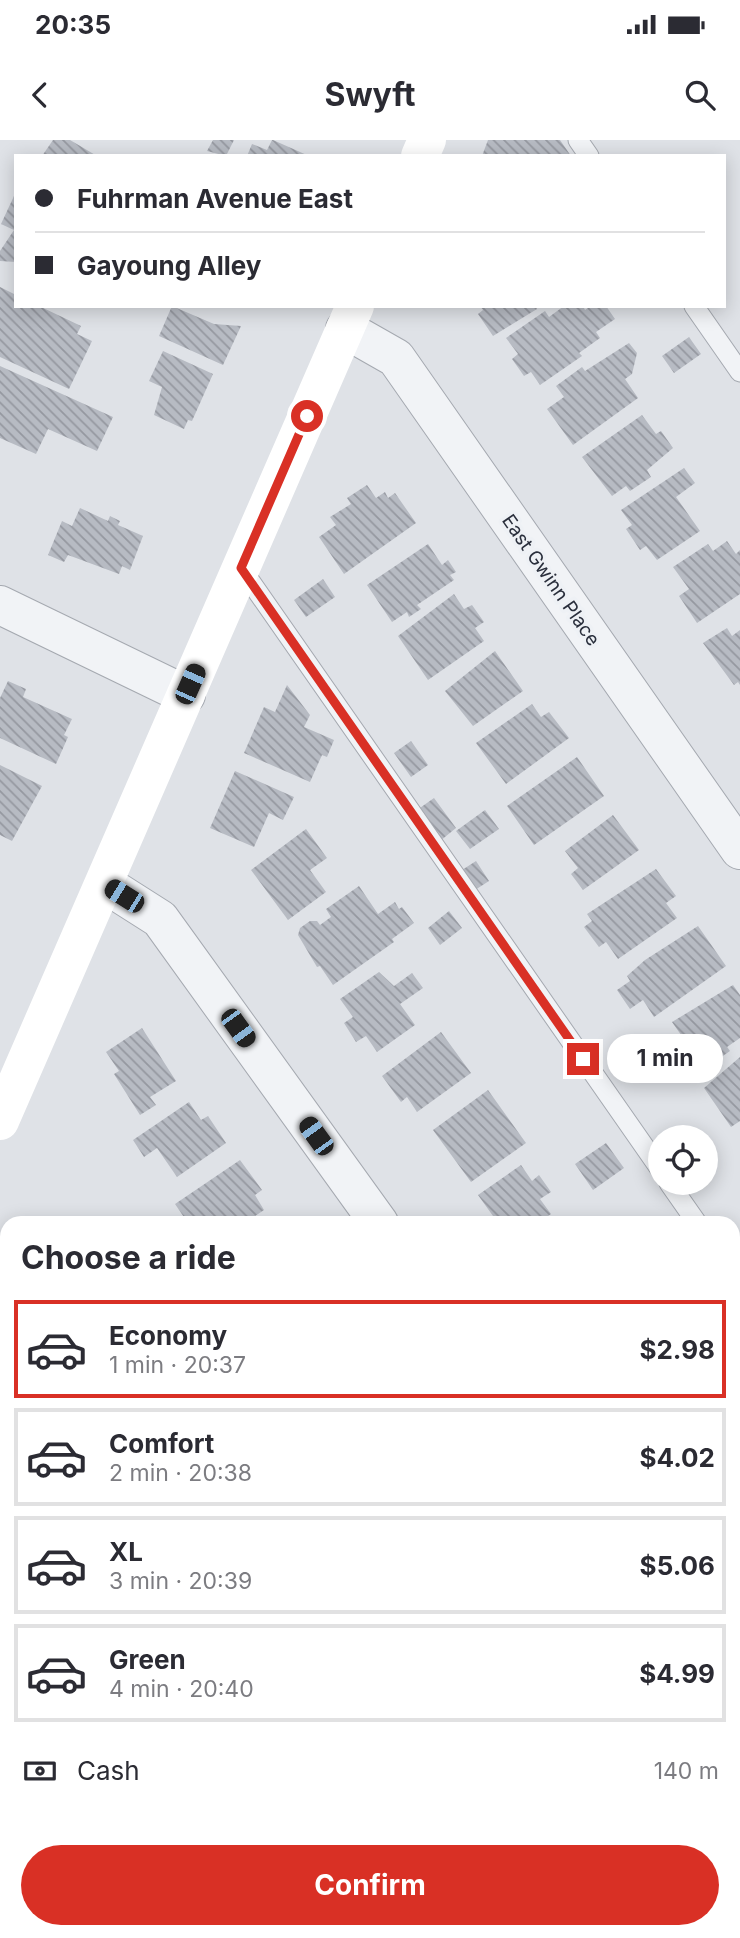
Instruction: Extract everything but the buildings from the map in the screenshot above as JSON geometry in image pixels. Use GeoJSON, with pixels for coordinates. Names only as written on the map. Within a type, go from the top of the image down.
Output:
{"type":"FeatureCollection","features":[{"type":"Feature","properties":{"kind":"street"},"geometry":{"type":"LineString","coordinates":[[0,1121],[350,318]]}},
{"type":"Feature","properties":{"kind":"street","name":"East Gwinn Place"},"geometry":{"type":"LineString","coordinates":[[350,318],[396,358],[740,850]]}},
{"type":"Feature","properties":{"kind":"street"},"geometry":{"type":"LineString","coordinates":[[0,605],[186,695]]}},
{"type":"Feature","properties":{"kind":"street"},"geometry":{"type":"LineString","coordinates":[[105,884],[160,919],[374,1216]]}},
{"type":"Feature","properties":{"kind":"lane"},"geometry":{"type":"LineString","coordinates":[[695,308],[740,372]]}},
{"type":"Feature","properties":{"kind":"lane"},"geometry":{"type":"LineString","coordinates":[[241,568],[648,1152]]}},
{"type":"Feature","properties":{"kind":"lane"},"geometry":{"type":"LineString","coordinates":[[677,1195],[692,1216]]}},
{"type":"Feature","properties":{"kind":"route"},"geometry":{"type":"LineString","coordinates":[[307,416],[241,568],[583,1059]]}}]}
